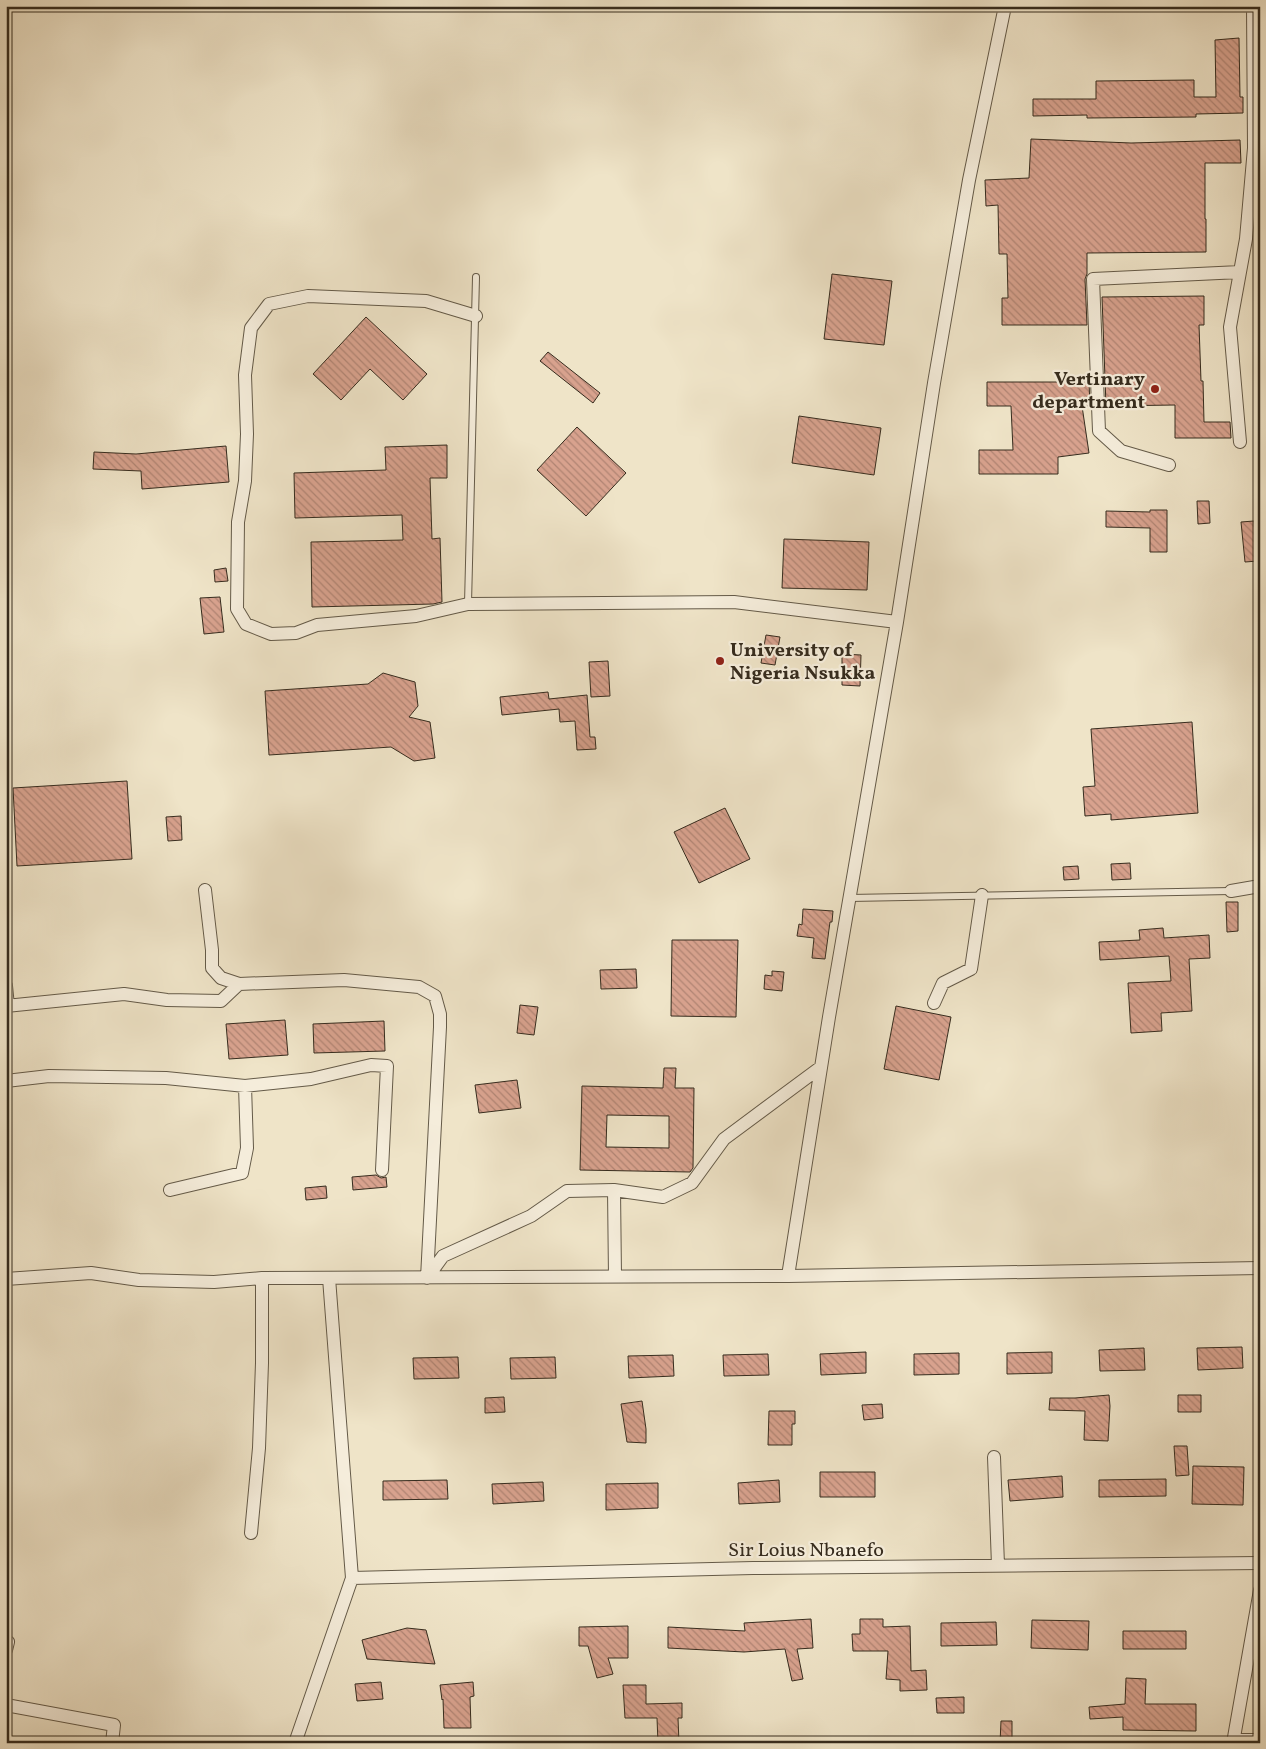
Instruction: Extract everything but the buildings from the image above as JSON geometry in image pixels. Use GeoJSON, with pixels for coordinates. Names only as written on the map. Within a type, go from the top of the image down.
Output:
{"type":"FeatureCollection","features":[{"type":"Feature","properties":{"kind":"street"},"geometry":{"type":"LineString","coordinates":[[788,1276],[849,898],[897,622],[934,383],[961,228],[1005,6]]}},
{"type":"Feature","properties":{"kind":"street"},"geometry":{"type":"LineString","coordinates":[[1240,442],[1230,327],[1246,239],[1254,148],[1254,6]]}},
{"type":"Feature","properties":{"kind":"street"},"geometry":{"type":"LineString","coordinates":[[1246,239],[1260,238]]}},
{"type":"Feature","properties":{"kind":"street"},"geometry":{"type":"LineString","coordinates":[[1169,465],[1121,451],[1099,431],[1093,279],[1240,272]]}},
{"type":"Feature","properties":{"kind":"street"},"geometry":{"type":"LineString","coordinates":[[476,316],[426,301],[308,296],[269,304],[251,328],[244,375],[248,434],[245,481],[238,522],[237,609],[246,624],[271,634],[296,633],[317,625],[416,616],[468,604],[734,602],[897,622]]}},
{"type":"Feature","properties":{"kind":"street"},"geometry":{"type":"LineString","coordinates":[[1231,891],[1260,886]]}},
{"type":"Feature","properties":{"kind":"street"},"geometry":{"type":"LineString","coordinates":[[205,890],[212,950],[212,968],[221,978],[239,984],[344,980],[419,987],[435,996],[440,1014],[440,1027],[427,1278]]}},
{"type":"Feature","properties":{"kind":"street"},"geometry":{"type":"LineString","coordinates":[[934,1002],[943,983],[971,969],[982,896]]}},
{"type":"Feature","properties":{"kind":"street"},"geometry":{"type":"LineString","coordinates":[[6,986],[7,1006],[124,994],[167,1000],[221,1001],[239,984]]}},
{"type":"Feature","properties":{"kind":"street"},"geometry":{"type":"LineString","coordinates":[[6,1081],[50,1076],[166,1078],[245,1086],[311,1080],[371,1065],[387,1066],[382,1170]]}},
{"type":"Feature","properties":{"kind":"street"},"geometry":{"type":"LineString","coordinates":[[427,1278],[442,1256],[531,1216],[567,1191],[614,1190],[663,1197],[692,1183],[724,1139],[821,1067]]}},
{"type":"Feature","properties":{"kind":"street"},"geometry":{"type":"LineString","coordinates":[[170,1190],[242,1173],[247,1148],[245,1086]]}},
{"type":"Feature","properties":{"kind":"street"},"geometry":{"type":"LineString","coordinates":[[614,1190],[615,1276]]}},
{"type":"Feature","properties":{"kind":"street"},"geometry":{"type":"LineString","coordinates":[[6,1279],[91,1273],[139,1280],[214,1282],[262,1278],[788,1276],[1260,1268]]}},
{"type":"Feature","properties":{"kind":"street"},"geometry":{"type":"LineString","coordinates":[[251,1533],[259,1448],[262,1278]]}},
{"type":"Feature","properties":{"kind":"street"},"geometry":{"type":"LineString","coordinates":[[295,1743],[352,1578],[330,1278]]}},
{"type":"Feature","properties":{"kind":"street"},"geometry":{"type":"LineString","coordinates":[[994,1458],[998,1565]]}},
{"type":"Feature","properties":{"kind":"street","name":"Sir Loius Nbanefo"},"geometry":{"type":"LineString","coordinates":[[352,1578],[753,1568],[1260,1563]]}},
{"type":"Feature","properties":{"kind":"street"},"geometry":{"type":"LineString","coordinates":[[1260,1590],[1233,1741],[1260,1740]]}},
{"type":"Feature","properties":{"kind":"street"},"geometry":{"type":"LineString","coordinates":[[6,1641],[8,1642],[6,1650]]}},
{"type":"Feature","properties":{"kind":"street"},"geometry":{"type":"LineString","coordinates":[[6,1705],[114,1725],[112,1743]]}},
{"type":"Feature","properties":{"kind":"lane"},"geometry":{"type":"LineString","coordinates":[[468,604],[476,277]]}},
{"type":"Feature","properties":{"kind":"lane"},"geometry":{"type":"LineString","coordinates":[[849,898],[1231,891]]}},
{"type":"Feature","properties":{"kind":"place","name":"Vertinary department"},"geometry":{"type":"Point","coordinates":[1155,389]}},
{"type":"Feature","properties":{"kind":"place","name":"University of Nigeria Nsukka"},"geometry":{"type":"Point","coordinates":[720,661]}}]}
